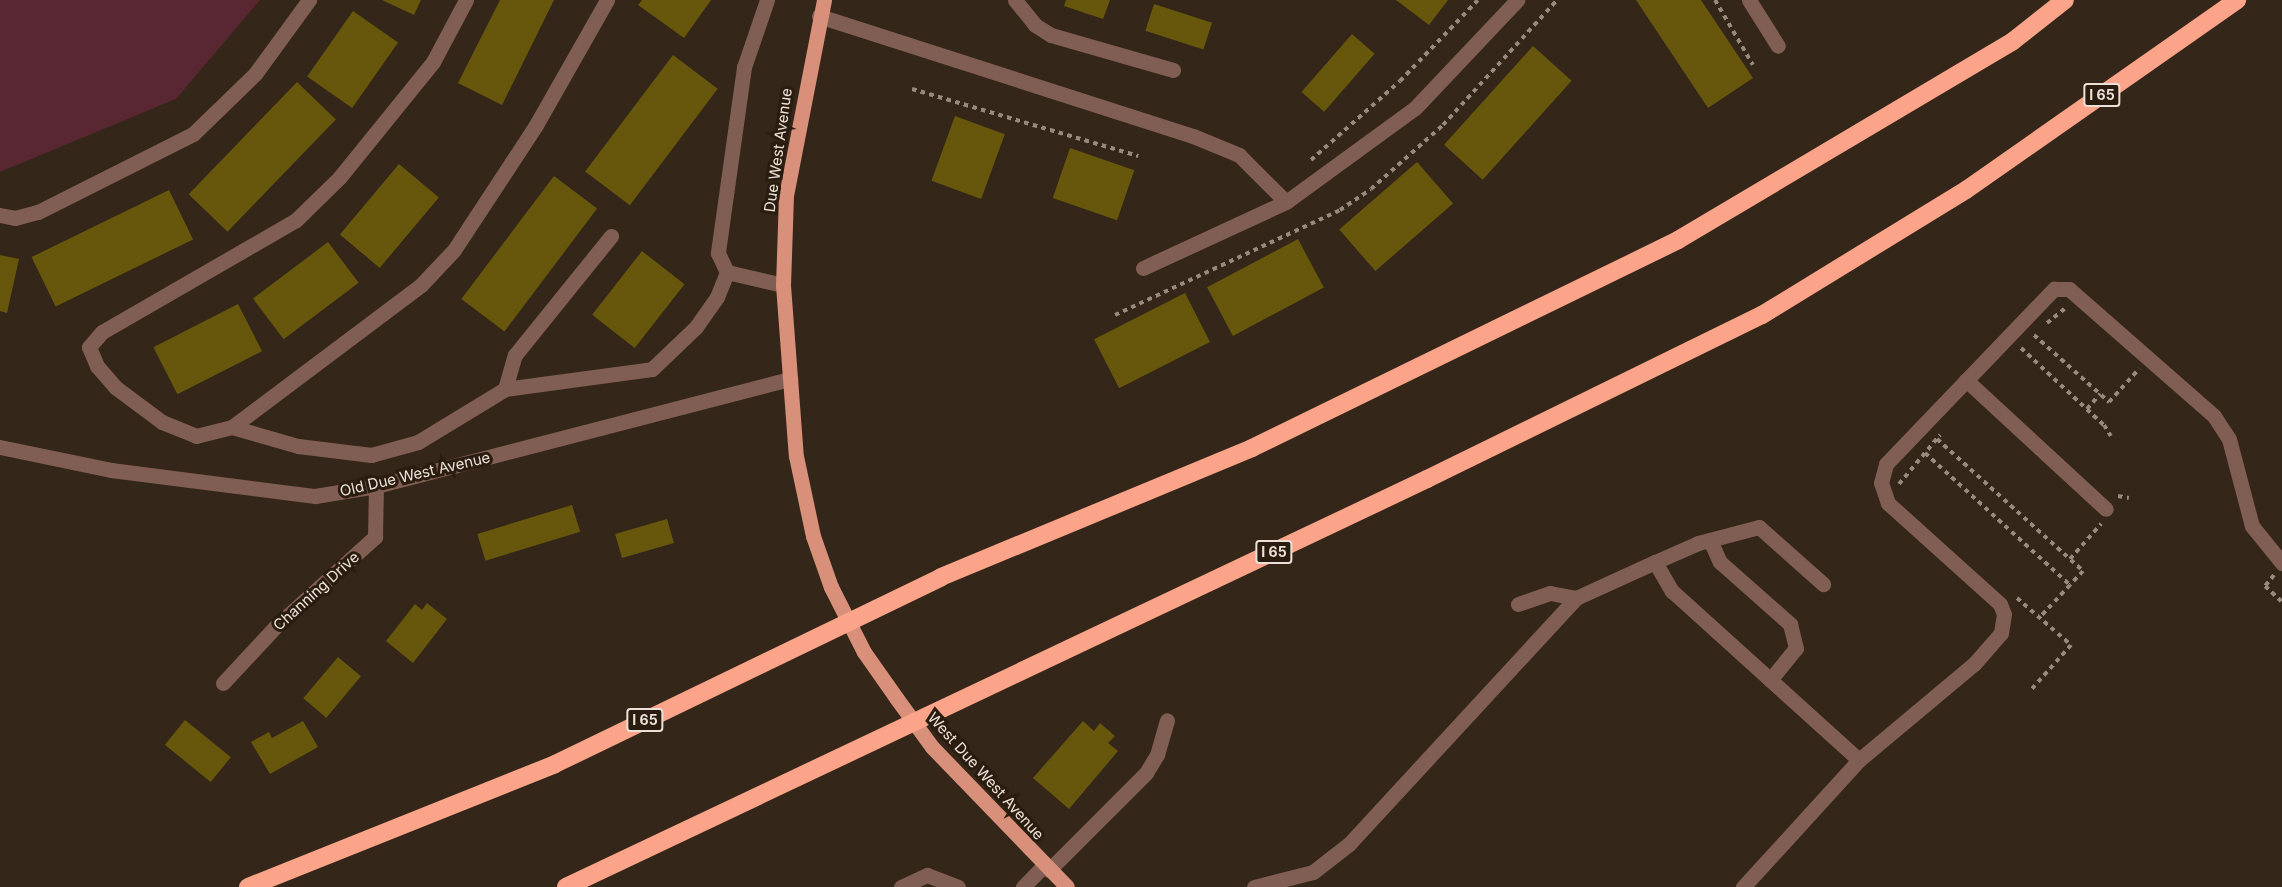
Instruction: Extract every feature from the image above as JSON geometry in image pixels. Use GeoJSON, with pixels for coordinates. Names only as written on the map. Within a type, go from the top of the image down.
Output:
{"type":"FeatureCollection","features":[{"type":"Feature","properties":{"kind":"highway","name":"I 65"},"geometry":{"type":"LineString","coordinates":[[248,887],[555,764],[941,577],[1263,443],[1678,240],[2013,41],[2065,0]]}},
{"type":"Feature","properties":{"kind":"highway","name":"I 65"},"geometry":{"type":"LineString","coordinates":[[566,887],[1427,479],[1762,315],[1966,190],[2237,0]]}},
{"type":"Feature","properties":{"kind":"main road","name":"Due West Avenue"},"geometry":{"type":"LineString","coordinates":[[790,379],[783,285],[786,195],[819,16],[824,0]]}},
{"type":"Feature","properties":{"kind":"main road","name":"West Due West Avenue"},"geometry":{"type":"LineString","coordinates":[[790,379],[797,467],[813,536],[831,587],[864,652],[932,747],[1046,868],[1067,887]]}},
{"type":"Feature","properties":{"kind":"street"},"geometry":{"type":"LineString","coordinates":[[0,215],[15,218],[38,212],[194,134],[255,74],[309,0]]}},
{"type":"Feature","properties":{"kind":"street"},"geometry":{"type":"LineString","coordinates":[[466,0],[433,62],[340,177],[296,220],[102,332],[89,347],[97,366],[115,387],[162,422],[196,436],[232,427],[421,285],[454,250],[536,125],[607,0]]}},
{"type":"Feature","properties":{"kind":"street"},"geometry":{"type":"LineString","coordinates":[[767,0],[743,78],[717,253],[727,272],[783,285]]}},
{"type":"Feature","properties":{"kind":"street"},"geometry":{"type":"LineString","coordinates":[[1015,0],[1035,25],[1052,35],[1173,70]]}},
{"type":"Feature","properties":{"kind":"street"},"geometry":{"type":"LineString","coordinates":[[1143,268],[1286,202],[1415,108],[1517,0]]}},
{"type":"Feature","properties":{"kind":"street"},"geometry":{"type":"LineString","coordinates":[[1749,0],[1778,46]]}},
{"type":"Feature","properties":{"kind":"street"},"geometry":{"type":"LineString","coordinates":[[819,16],[1193,136],[1239,155],[1286,202]]}},
{"type":"Feature","properties":{"kind":"street"},"geometry":{"type":"LineString","coordinates":[[505,389],[515,355],[611,236]]}},
{"type":"Feature","properties":{"kind":"street"},"geometry":{"type":"LineString","coordinates":[[232,427],[298,446],[371,455],[418,442],[505,389],[651,369],[696,327],[717,297],[727,272]]}},
{"type":"Feature","properties":{"kind":"street"},"geometry":{"type":"LineString","coordinates":[[1743,887],[1859,760],[1974,664],[2001,633],[2004,614],[2000,604],[1888,503],[1881,483],[1886,464],[2054,289],[2069,289],[2214,416],[2229,439],[2252,526],[2275,566]]}},
{"type":"Feature","properties":{"kind":"street","name":"Old Due West Avenue"},"geometry":{"type":"LineString","coordinates":[[0,447],[111,470],[282,495],[315,496],[376,486],[790,379]]}},
{"type":"Feature","properties":{"kind":"street"},"geometry":{"type":"LineString","coordinates":[[1966,380],[2103,506]]}},
{"type":"Feature","properties":{"kind":"street","name":"Channing Drive"},"geometry":{"type":"LineString","coordinates":[[223,683],[275,627],[375,537],[376,486]]}},
{"type":"Feature","properties":{"kind":"street"},"geometry":{"type":"LineString","coordinates":[[1254,887],[1313,872],[1349,844],[1576,598],[1655,561],[1710,540],[1759,527],[1823,584]]}},
{"type":"Feature","properties":{"kind":"street"},"geometry":{"type":"LineString","coordinates":[[1710,540],[1720,562],[1790,624],[1796,648],[1770,680]]}},
{"type":"Feature","properties":{"kind":"street"},"geometry":{"type":"LineString","coordinates":[[1655,561],[1672,591],[1859,760]]}},
{"type":"Feature","properties":{"kind":"street"},"geometry":{"type":"LineString","coordinates":[[1518,604],[1550,593],[1576,598]]}},
{"type":"Feature","properties":{"kind":"street"},"geometry":{"type":"LineString","coordinates":[[1023,887],[1146,773],[1157,755],[1167,720]]}},
{"type":"Feature","properties":{"kind":"street"},"geometry":{"type":"LineString","coordinates":[[901,887],[927,875],[958,887]]}},
{"type":"Feature","properties":{"kind":"path"},"geometry":{"type":"LineString","coordinates":[[1311,160],[1400,81],[1478,0]]}},
{"type":"Feature","properties":{"kind":"path"},"geometry":{"type":"LineString","coordinates":[[1115,315],[1340,210],[1371,189],[1443,125],[1557,0]]}},
{"type":"Feature","properties":{"kind":"path"},"geometry":{"type":"LineString","coordinates":[[1715,0],[1753,65]]}},
{"type":"Feature","properties":{"kind":"path"},"geometry":{"type":"LineString","coordinates":[[912,89],[1138,156]]}},
{"type":"Feature","properties":{"kind":"path"},"geometry":{"type":"LineString","coordinates":[[2013,356],[2069,305],[2078,313]]}},
{"type":"Feature","properties":{"kind":"path"},"geometry":{"type":"LineString","coordinates":[[2034,335],[2109,402],[2141,367]]}},
{"type":"Feature","properties":{"kind":"path"},"geometry":{"type":"LineString","coordinates":[[2021,348],[2087,409],[2110,436]]}},
{"type":"Feature","properties":{"kind":"path"},"geometry":{"type":"LineString","coordinates":[[2132,359],[2149,374]]}},
{"type":"Feature","properties":{"kind":"path"},"geometry":{"type":"LineString","coordinates":[[2087,409],[2100,394]]}},
{"type":"Feature","properties":{"kind":"path"},"geometry":{"type":"LineString","coordinates":[[1906,494],[1898,486],[1943,431]]}},
{"type":"Feature","properties":{"kind":"path"},"geometry":{"type":"LineString","coordinates":[[1937,439],[2083,571],[2040,617]]}},
{"type":"Feature","properties":{"kind":"path"},"geometry":{"type":"LineString","coordinates":[[1925,453],[2070,585]]}},
{"type":"Feature","properties":{"kind":"path"},"geometry":{"type":"LineString","coordinates":[[2070,559],[2102,523],[2103,506],[2129,498]]}},
{"type":"Feature","properties":{"kind":"path"},"geometry":{"type":"LineString","coordinates":[[2275,566],[2275,574],[2265,586],[2282,602]]}},
{"type":"Feature","properties":{"kind":"path"},"geometry":{"type":"LineString","coordinates":[[2008,590],[2072,645],[2030,691]]}},
{"type":"Feature","properties":{"kind":"path"},"geometry":{"type":"LineString","coordinates":[[2016,598],[2019,607]]}},
{"type":"Feature","properties":{"kind":"shaded area"},"geometry":{"type":"Polygon","coordinates":[[[0,0],[260,0],[176,99],[0,172],[0,0]]]}},
{"type":"Feature","properties":{"kind":"building"},"geometry":{"type":"Polygon","coordinates":[[[382,0],[421,0],[414,15],[382,0]]]}},
{"type":"Feature","properties":{"kind":"building"},"geometry":{"type":"Polygon","coordinates":[[[500,0],[554,0],[502,105],[458,83],[500,0]]]}},
{"type":"Feature","properties":{"kind":"building"},"geometry":{"type":"Polygon","coordinates":[[[642,0],[711,0],[684,38],[638,5],[642,0]]]}},
{"type":"Feature","properties":{"kind":"building"},"geometry":{"type":"Polygon","coordinates":[[[1066,0],[1110,0],[1103,19],[1064,6],[1066,0]]]}},
{"type":"Feature","properties":{"kind":"building"},"geometry":{"type":"Polygon","coordinates":[[[1396,0],[1448,0],[1429,25],[1396,0]]]}},
{"type":"Feature","properties":{"kind":"building"},"geometry":{"type":"Polygon","coordinates":[[[1636,0],[1701,0],[1753,78],[1708,108],[1636,0]]]}},
{"type":"Feature","properties":{"kind":"building"},"geometry":{"type":"Polygon","coordinates":[[[1154,4],[1212,23],[1203,49],[1145,31],[1154,4]]]}},
{"type":"Feature","properties":{"kind":"building"},"geometry":{"type":"Polygon","coordinates":[[[353,11],[398,43],[352,108],[307,77],[353,11]]]}},
{"type":"Feature","properties":{"kind":"building"},"geometry":{"type":"Polygon","coordinates":[[[1352,34],[1375,54],[1324,112],[1301,92],[1352,34]]]}},
{"type":"Feature","properties":{"kind":"building"},"geometry":{"type":"Polygon","coordinates":[[[1533,46],[1572,81],[1483,180],[1444,145],[1533,46]]]}},
{"type":"Feature","properties":{"kind":"building"},"geometry":{"type":"Polygon","coordinates":[[[673,55],[718,89],[630,205],[585,172],[673,55]]]}},
{"type":"Feature","properties":{"kind":"building"},"geometry":{"type":"Polygon","coordinates":[[[297,82],[336,120],[227,232],[189,194],[297,82]]]}},
{"type":"Feature","properties":{"kind":"building"},"geometry":{"type":"Polygon","coordinates":[[[955,116],[1005,134],[981,199],[931,181],[955,116]]]}},
{"type":"Feature","properties":{"kind":"building"},"geometry":{"type":"Polygon","coordinates":[[[1070,148],[1134,170],[1117,220],[1053,198],[1070,148]]]}},
{"type":"Feature","properties":{"kind":"building"},"geometry":{"type":"Polygon","coordinates":[[[1417,162],[1453,204],[1375,271],[1339,230],[1417,162]]]}},
{"type":"Feature","properties":{"kind":"building"},"geometry":{"type":"Polygon","coordinates":[[[399,164],[439,197],[380,268],[340,234],[399,164]]]}},
{"type":"Feature","properties":{"kind":"building"},"geometry":{"type":"Polygon","coordinates":[[[554,176],[597,208],[504,331],[461,299],[554,176]]]}},
{"type":"Feature","properties":{"kind":"building"},"geometry":{"type":"Polygon","coordinates":[[[169,190],[193,239],[56,307],[31,257],[169,190]]]}},
{"type":"Feature","properties":{"kind":"building"},"geometry":{"type":"Polygon","coordinates":[[[1298,239],[1324,288],[1233,336],[1207,287],[1298,239]]]}},
{"type":"Feature","properties":{"kind":"building"},"geometry":{"type":"Polygon","coordinates":[[[328,242],[359,283],[284,339],[253,299],[328,242]]]}},
{"type":"Feature","properties":{"kind":"building"},"geometry":{"type":"Polygon","coordinates":[[[642,251],[685,284],[635,348],[592,315],[642,251]]]}},
{"type":"Feature","properties":{"kind":"building"},"geometry":{"type":"Polygon","coordinates":[[[0,255],[19,259],[7,313],[0,311],[0,255]]]}},
{"type":"Feature","properties":{"kind":"building"},"geometry":{"type":"Polygon","coordinates":[[[1185,293],[1210,342],[1119,388],[1094,339],[1185,293]]]}},
{"type":"Feature","properties":{"kind":"building"},"geometry":{"type":"Polygon","coordinates":[[[238,304],[262,351],[177,394],[153,347],[238,304]]]}},
{"type":"Feature","properties":{"kind":"building"},"geometry":{"type":"Polygon","coordinates":[[[572,505],[580,532],[486,561],[477,534],[572,505]]]}},
{"type":"Feature","properties":{"kind":"building"},"geometry":{"type":"Polygon","coordinates":[[[667,519],[674,543],[622,558],[615,534],[667,519]]]}},
{"type":"Feature","properties":{"kind":"building"},"geometry":{"type":"Polygon","coordinates":[[[427,603],[447,619],[413,663],[386,641],[415,604],[422,610],[427,603]]]}},
{"type":"Feature","properties":{"kind":"building"},"geometry":{"type":"Polygon","coordinates":[[[338,657],[361,676],[326,718],[303,698],[338,657]]]}},
{"type":"Feature","properties":{"kind":"building"},"geometry":{"type":"Polygon","coordinates":[[[185,720],[231,757],[211,782],[165,745],[185,720]]]}},
{"type":"Feature","properties":{"kind":"building"},"geometry":{"type":"Polygon","coordinates":[[[303,721],[318,747],[270,774],[251,742],[269,732],[272,738],[303,721]]]}},
{"type":"Feature","properties":{"kind":"building"},"geometry":{"type":"Polygon","coordinates":[[[1083,721],[1094,731],[1100,723],[1115,736],[1108,743],[1118,751],[1069,809],[1033,778],[1083,721]]]}}]}
